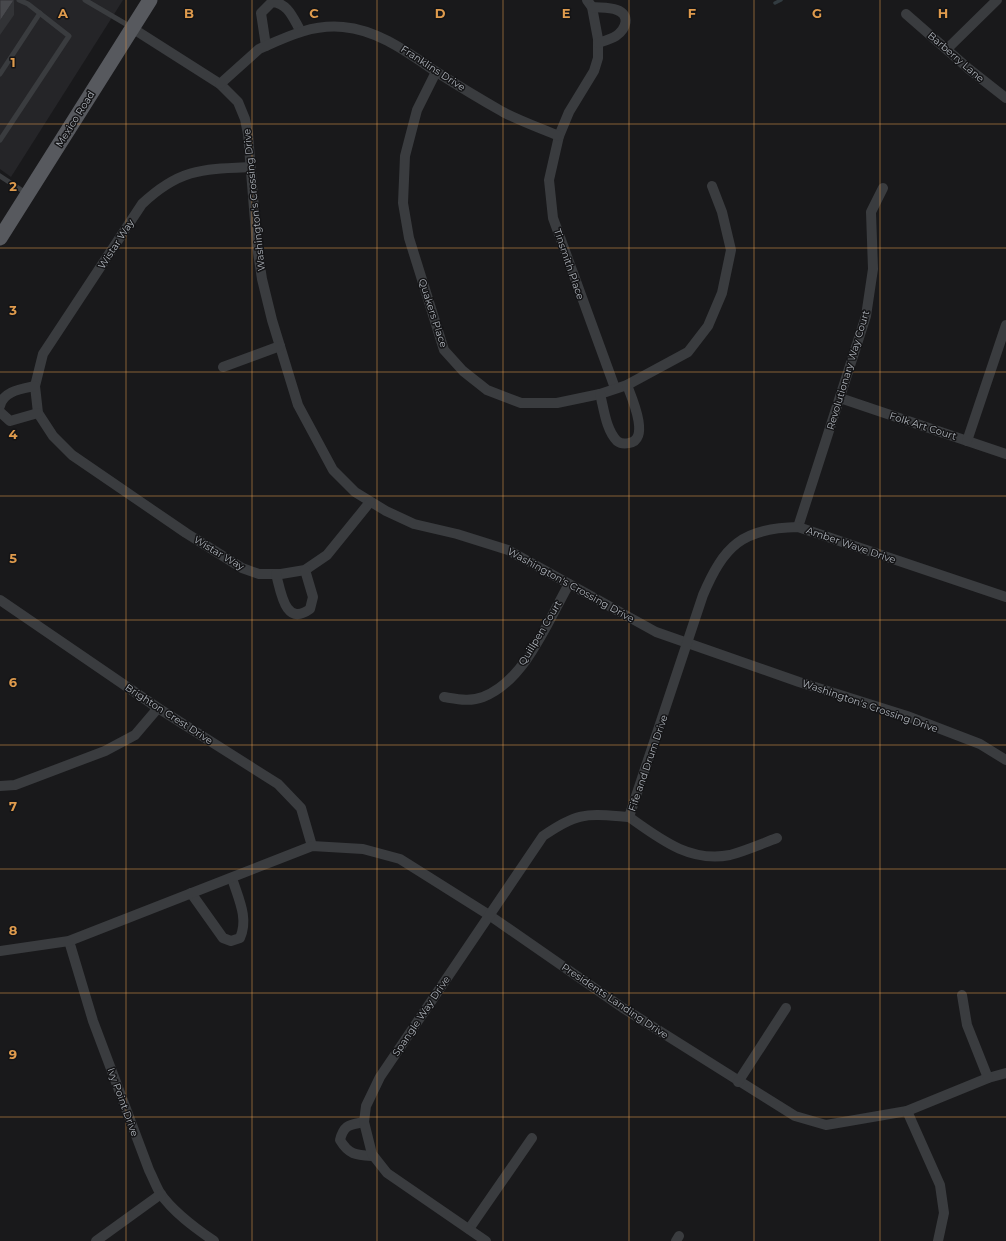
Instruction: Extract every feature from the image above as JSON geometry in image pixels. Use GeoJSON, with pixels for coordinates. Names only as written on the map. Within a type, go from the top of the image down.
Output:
{"type":"FeatureCollection","features":[{"type":"Feature","properties":{"kind":"main road","name":"Mexico Road"},"geometry":{"type":"LineString","coordinates":[[0,238],[150,0]]}},
{"type":"Feature","properties":{"kind":"street"},"geometry":{"type":"LineString","coordinates":[[947,49],[998,0]]}},
{"type":"Feature","properties":{"kind":"street"},"geometry":{"type":"LineString","coordinates":[[266,46],[261,12],[272,2],[278,2],[284,6],[300,30]]}},
{"type":"Feature","properties":{"kind":"street"},"geometry":{"type":"LineString","coordinates":[[589,4],[618,10],[626,16],[627,21],[624,28],[616,36],[598,43]]}},
{"type":"Feature","properties":{"kind":"street","name":"Tinsmith Place"},"geometry":{"type":"LineString","coordinates":[[589,4],[598,43],[598,58],[594,71],[569,112],[559,136],[549,180],[553,218],[615,388]]}},
{"type":"Feature","properties":{"kind":"street","name":"Barberry Lane"},"geometry":{"type":"LineString","coordinates":[[906,14],[969,70],[1006,98]]}},
{"type":"Feature","properties":{"kind":"street","name":"Franklins Drive"},"geometry":{"type":"LineString","coordinates":[[220,84],[259,49],[300,30],[343,27],[364,32],[401,47],[436,72],[504,112],[559,136]]}},
{"type":"Feature","properties":{"kind":"street","name":"Washington's Crossing Drive"},"geometry":{"type":"LineString","coordinates":[[132,28],[220,84],[238,102],[245,119],[257,246],[262,279],[280,346],[298,405],[329,464],[355,492],[386,512],[414,524],[457,534],[508,550],[656,632],[688,644],[907,716],[980,744],[1006,760]]}},
{"type":"Feature","properties":{"kind":"street","name":"Quakers Place"},"geometry":{"type":"LineString","coordinates":[[436,72],[417,110],[405,156],[403,203],[409,238],[444,350],[463,371],[487,390],[520,403],[557,403],[600,394],[627,385],[688,352],[708,326],[722,293],[731,250],[722,212],[712,186]]}},
{"type":"Feature","properties":{"kind":"street","name":"Wistar Way"},"geometry":{"type":"LineString","coordinates":[[250,167],[208,169],[190,172],[171,180],[142,204],[43,354],[35,386],[38,413],[53,436],[72,455],[186,533],[242,568],[259,574],[276,574],[305,570],[327,555],[370,502]]}},
{"type":"Feature","properties":{"kind":"street","name":"Revolutionary Way Court"},"geometry":{"type":"LineString","coordinates":[[798,527],[866,316],[873,269],[871,212],[883,188]]}},
{"type":"Feature","properties":{"kind":"street"},"geometry":{"type":"LineString","coordinates":[[967,441],[1006,325]]}},
{"type":"Feature","properties":{"kind":"street"},"geometry":{"type":"LineString","coordinates":[[223,367],[280,346]]}},
{"type":"Feature","properties":{"kind":"street"},"geometry":{"type":"LineString","coordinates":[[600,394],[610,428],[618,441],[622,444],[633,442],[638,437],[640,427],[635,406],[627,385]]}},
{"type":"Feature","properties":{"kind":"street"},"geometry":{"type":"LineString","coordinates":[[0,406],[1,401],[6,395],[35,386]]}},
{"type":"Feature","properties":{"kind":"street","name":"Folk Art Court"},"geometry":{"type":"LineString","coordinates":[[840,398],[1006,454]]}},
{"type":"Feature","properties":{"kind":"street"},"geometry":{"type":"LineString","coordinates":[[0,412],[10,421],[38,413]]}},
{"type":"Feature","properties":{"kind":"street","name":"Amber Wave Drive"},"geometry":{"type":"LineString","coordinates":[[688,644],[710,577],[726,552],[737,541],[750,535],[777,527],[798,527],[1006,597]]}},
{"type":"Feature","properties":{"kind":"street"},"geometry":{"type":"LineString","coordinates":[[276,574],[285,607],[293,613],[304,613],[310,608],[314,596],[305,570]]}},
{"type":"Feature","properties":{"kind":"street","name":"Quillpen Court"},"geometry":{"type":"LineString","coordinates":[[444,697],[464,700],[482,697],[500,688],[514,676],[531,651],[569,584]]}},
{"type":"Feature","properties":{"kind":"street","name":"Brighton Crest Drive"},"geometry":{"type":"LineString","coordinates":[[0,600],[158,708],[278,784],[301,808],[312,846]]}},
{"type":"Feature","properties":{"kind":"street","name":"Fife and Drum Drive"},"geometry":{"type":"LineString","coordinates":[[489,915],[543,836],[563,822],[579,816],[593,815],[629,817],[688,644]]}},
{"type":"Feature","properties":{"kind":"street"},"geometry":{"type":"LineString","coordinates":[[0,786],[15,785],[105,751],[135,735],[158,708]]}},
{"type":"Feature","properties":{"kind":"street"},"geometry":{"type":"LineString","coordinates":[[629,817],[668,845],[703,857],[730,855],[776,838]]}},
{"type":"Feature","properties":{"kind":"street","name":"Presidents Landing Drive"},"geometry":{"type":"LineString","coordinates":[[0,951],[69,941],[312,846],[363,850],[400,859],[489,915],[623,1008],[738,1082],[795,1116],[826,1124],[907,1111],[1006,1072]]}},
{"type":"Feature","properties":{"kind":"street"},"geometry":{"type":"LineString","coordinates":[[191,894],[223,938],[231,941],[240,938],[244,930],[244,918],[232,878]]}},
{"type":"Feature","properties":{"kind":"street","name":"Spangle Way Drive"},"geometry":{"type":"LineString","coordinates":[[486,1241],[387,1173],[373,1156],[364,1122],[366,1106],[380,1077],[489,915]]}},
{"type":"Feature","properties":{"kind":"street","name":"Ivy Point Drive"},"geometry":{"type":"LineString","coordinates":[[69,941],[98,1036],[149,1170],[161,1194],[195,1228],[214,1241]]}},
{"type":"Feature","properties":{"kind":"street"},"geometry":{"type":"LineString","coordinates":[[962,995],[968,1026],[988,1078]]}},
{"type":"Feature","properties":{"kind":"street"},"geometry":{"type":"LineString","coordinates":[[738,1082],[786,1008]]}},
{"type":"Feature","properties":{"kind":"street"},"geometry":{"type":"LineString","coordinates":[[907,1111],[940,1185],[944,1213],[938,1241]]}},
{"type":"Feature","properties":{"kind":"street"},"geometry":{"type":"LineString","coordinates":[[364,1122],[348,1126],[342,1131],[340,1140],[346,1149],[356,1155],[373,1156]]}},
{"type":"Feature","properties":{"kind":"street"},"geometry":{"type":"LineString","coordinates":[[469,1229],[532,1138]]}},
{"type":"Feature","properties":{"kind":"street"},"geometry":{"type":"LineString","coordinates":[[96,1241],[161,1194]]}},
{"type":"Feature","properties":{"kind":"lane"},"geometry":{"type":"LineString","coordinates":[[0,140],[69,36],[28,4],[19,0]]}},
{"type":"Feature","properties":{"kind":"lane"},"geometry":{"type":"LineString","coordinates":[[85,0],[132,28]]}},
{"type":"Feature","properties":{"kind":"lane"},"geometry":{"type":"LineString","coordinates":[[0,74],[40,13]]}},
{"type":"Feature","properties":{"kind":"lane"},"geometry":{"type":"LineString","coordinates":[[0,176],[28,194]]}},
{"type":"Feature","properties":{"kind":"shaded area"},"geometry":{"type":"Polygon","coordinates":[[[0,0],[123,0],[11,177],[0,169],[0,0]]]}},
{"type":"Feature","properties":{"kind":"building"},"geometry":{"type":"Polygon","coordinates":[[[0,0],[14,0],[0,21],[0,0]]]}},
{"type":"Feature","properties":{"kind":"waterway"},"geometry":{"type":"LineString","coordinates":[[775,3],[781,0]]}}]}
